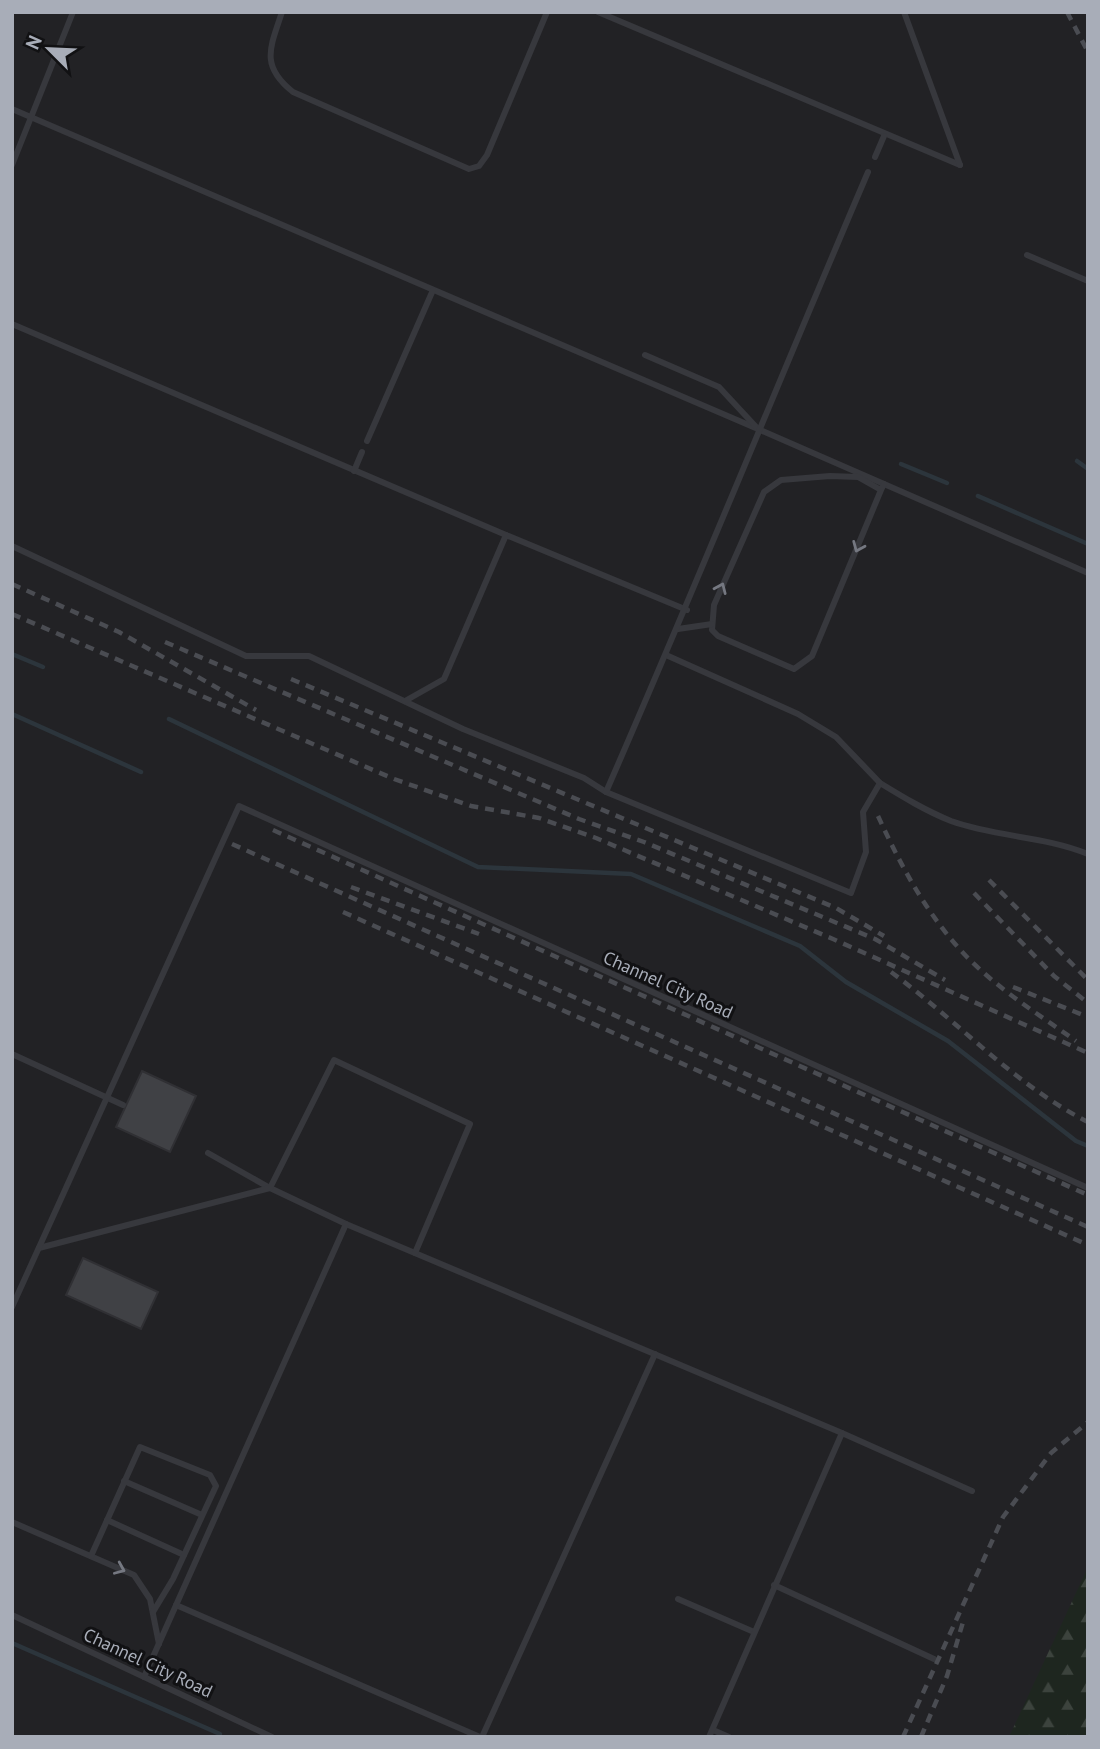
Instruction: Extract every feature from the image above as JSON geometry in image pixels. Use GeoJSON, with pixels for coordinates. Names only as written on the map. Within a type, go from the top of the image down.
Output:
{"type":"FeatureCollection","features":[{"type":"Feature","properties":{"kind":"lane"},"geometry":{"type":"LineString","coordinates":[[12,165],[72,12]]}},
{"type":"Feature","properties":{"kind":"lane"},"geometry":{"type":"LineString","coordinates":[[282,12],[268,53],[279,81],[293,92],[469,169],[479,166],[487,155],[547,12]]}},
{"type":"Feature","properties":{"kind":"lane"},"geometry":{"type":"LineString","coordinates":[[598,12],[884,136],[960,165],[904,12]]}},
{"type":"Feature","properties":{"kind":"lane"},"geometry":{"type":"LineString","coordinates":[[12,109],[758,429],[883,487]]}},
{"type":"Feature","properties":{"kind":"lane"},"geometry":{"type":"LineString","coordinates":[[874,157],[884,136]]}},
{"type":"Feature","properties":{"kind":"lane"},"geometry":{"type":"LineString","coordinates":[[606,792],[687,610],[758,429],[868,172]]}},
{"type":"Feature","properties":{"kind":"lane"},"geometry":{"type":"LineString","coordinates":[[1027,255],[1088,281]]}},
{"type":"Feature","properties":{"kind":"lane"},"geometry":{"type":"LineString","coordinates":[[367,441],[433,290]]}},
{"type":"Feature","properties":{"kind":"lane"},"geometry":{"type":"LineString","coordinates":[[12,324],[687,610]]}},
{"type":"Feature","properties":{"kind":"lane"},"geometry":{"type":"LineString","coordinates":[[645,355],[719,387],[758,429]]}},
{"type":"Feature","properties":{"kind":"lane"},"geometry":{"type":"LineString","coordinates":[[354,471],[362,452]]}},
{"type":"Feature","properties":{"kind":"lane"},"geometry":{"type":"LineString","coordinates":[[883,487],[811,656],[804,664],[794,669],[718,636],[712,630],[714,605],[764,492],[781,480],[858,477],[883,487],[1088,573]]}},
{"type":"Feature","properties":{"kind":"lane"},"geometry":{"type":"LineString","coordinates":[[405,701],[444,679],[506,535]]}},
{"type":"Feature","properties":{"kind":"lane"},"geometry":{"type":"LineString","coordinates":[[12,547],[246,656],[309,656],[405,701],[584,778],[606,792],[851,893],[866,852],[863,812],[880,783]]}},
{"type":"Feature","properties":{"kind":"lane"},"geometry":{"type":"LineString","coordinates":[[678,629],[712,624]]}},
{"type":"Feature","properties":{"kind":"lane"},"geometry":{"type":"LineString","coordinates":[[666,655],[798,714],[836,737],[880,783],[918,806],[953,821],[1059,842],[1088,853]]}},
{"type":"Feature","properties":{"kind":"lane","name":"Channel City Road"},"geometry":{"type":"LineString","coordinates":[[106,1096],[239,806],[1088,1188]]}},
{"type":"Feature","properties":{"kind":"lane"},"geometry":{"type":"LineString","coordinates":[[12,1054],[123,1105]]}},
{"type":"Feature","properties":{"kind":"lane"},"geometry":{"type":"LineString","coordinates":[[40,1248],[271,1188],[334,1060],[470,1124],[415,1253]]}},
{"type":"Feature","properties":{"kind":"lane"},"geometry":{"type":"LineString","coordinates":[[12,1307],[106,1096]]}},
{"type":"Feature","properties":{"kind":"lane"},"geometry":{"type":"LineString","coordinates":[[208,1153],[271,1188],[346,1224],[842,1433],[972,1491]]}},
{"type":"Feature","properties":{"kind":"lane"},"geometry":{"type":"LineString","coordinates":[[144,1676],[346,1224]]}},
{"type":"Feature","properties":{"kind":"lane"},"geometry":{"type":"LineString","coordinates":[[176,1605],[481,1737],[655,1354]]}},
{"type":"Feature","properties":{"kind":"lane"},"geometry":{"type":"LineString","coordinates":[[729,1737],[711,1733],[842,1433]]}},
{"type":"Feature","properties":{"kind":"lane"},"geometry":{"type":"LineString","coordinates":[[91,1556],[137,1449],[143,1446],[211,1475],[216,1486],[184,1555],[153,1612]]}},
{"type":"Feature","properties":{"kind":"lane"},"geometry":{"type":"LineString","coordinates":[[124,1481],[202,1515]]}},
{"type":"Feature","properties":{"kind":"lane"},"geometry":{"type":"LineString","coordinates":[[107,1520],[184,1555]]}},
{"type":"Feature","properties":{"kind":"lane"},"geometry":{"type":"LineString","coordinates":[[12,1522],[134,1575],[147,1591],[159,1644]]}},
{"type":"Feature","properties":{"kind":"lane"},"geometry":{"type":"LineString","coordinates":[[774,1585],[934,1659]]}},
{"type":"Feature","properties":{"kind":"lane"},"geometry":{"type":"LineString","coordinates":[[678,1599],[754,1632]]}},
{"type":"Feature","properties":{"kind":"lane","name":"Channel City Road"},"geometry":{"type":"LineString","coordinates":[[12,1615],[272,1737]]}},
{"type":"Feature","properties":{"kind":"lane"},"geometry":{"type":"LineString","coordinates":[[253,1737],[257,1730]]}},
{"type":"Feature","properties":{"kind":"shaded area"},"geometry":{"type":"Polygon","coordinates":[[[12,12],[1088,12],[1088,1737],[12,1737],[12,12]]]}},
{"type":"Feature","properties":{"kind":"green space"},"geometry":{"type":"Polygon","coordinates":[[[1088,1567],[1088,1737],[1009,1737],[1088,1567]]]}},
{"type":"Feature","properties":{"kind":"building"},"geometry":{"type":"Polygon","coordinates":[[[142,1071],[196,1096],[170,1152],[116,1127],[142,1071]]]}},
{"type":"Feature","properties":{"kind":"building"},"geometry":{"type":"Polygon","coordinates":[[[83,1258],[158,1292],[141,1329],[66,1295],[83,1258]]]}},
{"type":"Feature","properties":{"kind":"waterway"},"geometry":{"type":"LineString","coordinates":[[1077,461],[1088,469]]}},
{"type":"Feature","properties":{"kind":"waterway"},"geometry":{"type":"LineString","coordinates":[[901,464],[947,483]]}},
{"type":"Feature","properties":{"kind":"waterway"},"geometry":{"type":"LineString","coordinates":[[978,496],[1088,544]]}},
{"type":"Feature","properties":{"kind":"waterway"},"geometry":{"type":"LineString","coordinates":[[12,654],[43,667]]}},
{"type":"Feature","properties":{"kind":"waterway"},"geometry":{"type":"LineString","coordinates":[[12,714],[141,772]]}},
{"type":"Feature","properties":{"kind":"waterway"},"geometry":{"type":"LineString","coordinates":[[169,719],[478,867],[631,874],[800,946],[846,982],[948,1041],[1076,1141],[1088,1146]]}},
{"type":"Feature","properties":{"kind":"waterway"},"geometry":{"type":"LineString","coordinates":[[12,1643],[220,1734]]}},
{"type":"Feature","properties":{"kind":"railway"},"geometry":{"type":"LineString","coordinates":[[1067,12],[1088,52]]}},
{"type":"Feature","properties":{"kind":"railway"},"geometry":{"type":"LineString","coordinates":[[12,584],[119,632],[256,710]]}},
{"type":"Feature","properties":{"kind":"railway"},"geometry":{"type":"LineString","coordinates":[[12,614],[394,779],[471,806],[539,818],[596,838],[833,939],[1088,1053]]}},
{"type":"Feature","properties":{"kind":"railway"},"geometry":{"type":"LineString","coordinates":[[165,642],[579,819],[644,842],[875,939],[945,980]]}},
{"type":"Feature","properties":{"kind":"railway"},"geometry":{"type":"LineString","coordinates":[[291,679],[836,908],[884,936]]}},
{"type":"Feature","properties":{"kind":"railway"},"geometry":{"type":"LineString","coordinates":[[878,816],[916,889],[939,924],[966,956],[1019,1001],[1076,1041]]}},
{"type":"Feature","properties":{"kind":"railway"},"geometry":{"type":"LineString","coordinates":[[273,830],[1088,1195]]}},
{"type":"Feature","properties":{"kind":"railway"},"geometry":{"type":"LineString","coordinates":[[232,844],[1088,1227]]}},
{"type":"Feature","properties":{"kind":"railway"},"geometry":{"type":"LineString","coordinates":[[989,880],[1088,980]]}},
{"type":"Feature","properties":{"kind":"railway"},"geometry":{"type":"LineString","coordinates":[[351,887],[479,934]]}},
{"type":"Feature","properties":{"kind":"railway"},"geometry":{"type":"LineString","coordinates":[[974,893],[1054,976],[1088,1003]]}},
{"type":"Feature","properties":{"kind":"railway"},"geometry":{"type":"LineString","coordinates":[[343,912],[1088,1245]]}},
{"type":"Feature","properties":{"kind":"railway"},"geometry":{"type":"LineString","coordinates":[[891,972],[1010,1071],[1061,1107],[1088,1122]]}},
{"type":"Feature","properties":{"kind":"railway"},"geometry":{"type":"LineString","coordinates":[[1013,987],[1088,1017]]}},
{"type":"Feature","properties":{"kind":"railway"},"geometry":{"type":"LineString","coordinates":[[903,1737],[1003,1517],[1051,1453],[1088,1422]]}},
{"type":"Feature","properties":{"kind":"railway"},"geometry":{"type":"LineString","coordinates":[[921,1737],[947,1676],[963,1622]]}}]}
